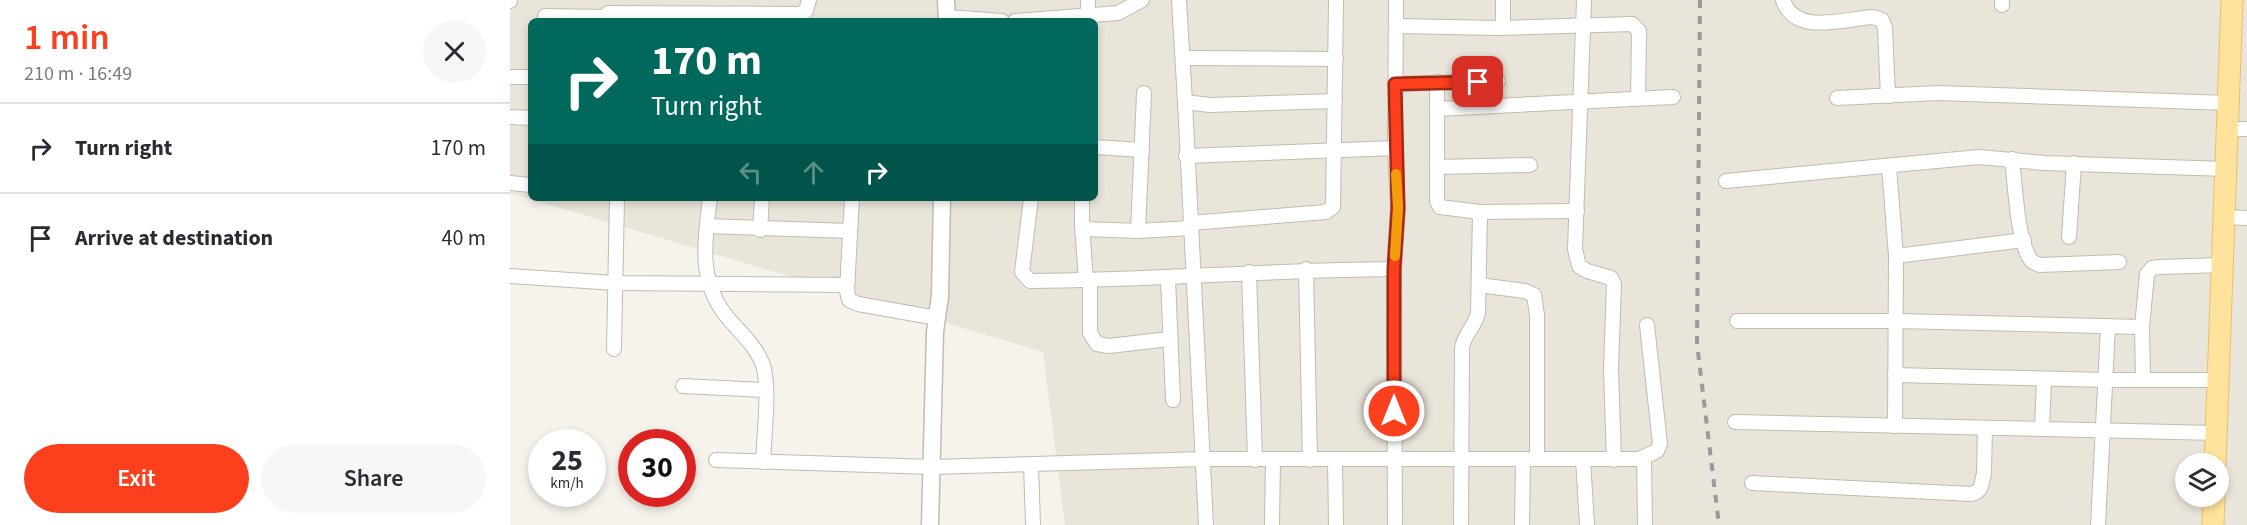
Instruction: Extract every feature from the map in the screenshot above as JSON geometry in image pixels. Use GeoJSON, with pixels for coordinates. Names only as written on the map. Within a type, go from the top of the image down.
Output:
{"type":"FeatureCollection","features":[{"type":"Feature","properties":{"kind":"main road"},"geometry":{"type":"LineString","coordinates":[[2216,453],[2226,169],[2237,129],[2228,104],[2232,0]]}},
{"type":"Feature","properties":{"kind":"main road"},"geometry":{"type":"LineString","coordinates":[[2213,525],[2214,507]]}},
{"type":"Feature","properties":{"kind":"street"},"geometry":{"type":"LineString","coordinates":[[545,16],[608,13],[715,18],[799,14],[806,11],[809,0]]}},
{"type":"Feature","properties":{"kind":"street"},"geometry":{"type":"LineString","coordinates":[[1088,18],[1089,0]]}},
{"type":"Feature","properties":{"kind":"street"},"geometry":{"type":"LineString","coordinates":[[1093,18],[1118,13],[1142,0]]}},
{"type":"Feature","properties":{"kind":"street"},"geometry":{"type":"LineString","coordinates":[[1178,0],[1183,58],[1186,156],[1206,525]]}},
{"type":"Feature","properties":{"kind":"street"},"geometry":{"type":"LineString","coordinates":[[1082,225],[1090,229],[1138,231],[1330,211],[1333,207],[1336,0]]}},
{"type":"Feature","properties":{"kind":"street"},"geometry":{"type":"LineString","coordinates":[[1395,525],[1394,269],[1398,208],[1395,148],[1396,0]]}},
{"type":"Feature","properties":{"kind":"street"},"geometry":{"type":"LineString","coordinates":[[1503,0],[1503,28]]}},
{"type":"Feature","properties":{"kind":"street"},"geometry":{"type":"LineString","coordinates":[[1584,0],[1575,249],[1579,266],[1587,272],[1611,278],[1614,284],[1611,369],[1614,460]]}},
{"type":"Feature","properties":{"kind":"street"},"geometry":{"type":"LineString","coordinates":[[1783,0],[1790,15],[1799,21],[1809,23],[1872,16],[1882,20],[1886,28],[1888,96]]}},
{"type":"Feature","properties":{"kind":"street"},"geometry":{"type":"LineString","coordinates":[[946,12],[983,18]]}},
{"type":"Feature","properties":{"kind":"street"},"geometry":{"type":"LineString","coordinates":[[1396,26],[1503,28],[1583,24],[1637,26],[1640,31],[1638,98]]}},
{"type":"Feature","properties":{"kind":"street"},"geometry":{"type":"LineString","coordinates":[[1183,58],[1336,59]]}},
{"type":"Feature","properties":{"kind":"street"},"geometry":{"type":"LineString","coordinates":[[510,77],[528,77]]}},
{"type":"Feature","properties":{"kind":"street"},"geometry":{"type":"LineString","coordinates":[[1395,84],[1498,81]]}},
{"type":"Feature","properties":{"kind":"street"},"geometry":{"type":"LineString","coordinates":[[1437,82],[1437,201],[1440,207],[1480,212],[1577,211]]}},
{"type":"Feature","properties":{"kind":"street"},"geometry":{"type":"LineString","coordinates":[[1138,231],[1144,93]]}},
{"type":"Feature","properties":{"kind":"street"},"geometry":{"type":"LineString","coordinates":[[1837,98],[1938,93],[2228,104]]}},
{"type":"Feature","properties":{"kind":"street"},"geometry":{"type":"LineString","coordinates":[[1437,109],[1673,97]]}},
{"type":"Feature","properties":{"kind":"street"},"geometry":{"type":"LineString","coordinates":[[1185,102],[1210,105],[1335,101]]}},
{"type":"Feature","properties":{"kind":"street"},"geometry":{"type":"LineString","coordinates":[[510,117],[528,118]]}},
{"type":"Feature","properties":{"kind":"street"},"geometry":{"type":"LineString","coordinates":[[1098,147],[1142,150]]}},
{"type":"Feature","properties":{"kind":"street"},"geometry":{"type":"LineString","coordinates":[[1186,156],[1395,148]]}},
{"type":"Feature","properties":{"kind":"street"},"geometry":{"type":"LineString","coordinates":[[1726,181],[1978,156],[2074,163],[2226,169]]}},
{"type":"Feature","properties":{"kind":"street"},"geometry":{"type":"LineString","coordinates":[[2012,159],[2028,256],[2040,265],[2119,262]]}},
{"type":"Feature","properties":{"kind":"street"},"geometry":{"type":"LineString","coordinates":[[2069,237],[2074,163]]}},
{"type":"Feature","properties":{"kind":"street"},"geometry":{"type":"LineString","coordinates":[[1437,168],[1530,165]]}},
{"type":"Feature","properties":{"kind":"street"},"geometry":{"type":"LineString","coordinates":[[1889,166],[1896,256],[1895,426]]}},
{"type":"Feature","properties":{"kind":"street"},"geometry":{"type":"LineString","coordinates":[[510,183],[528,185]]}},
{"type":"Feature","properties":{"kind":"street"},"geometry":{"type":"LineString","coordinates":[[614,349],[617,201]]}},
{"type":"Feature","properties":{"kind":"street"},"geometry":{"type":"LineString","coordinates":[[710,201],[703,252],[711,283],[723,312],[750,343],[762,364],[765,390],[763,462]]}},
{"type":"Feature","properties":{"kind":"street"},"geometry":{"type":"LineString","coordinates":[[760,230],[762,201]]}},
{"type":"Feature","properties":{"kind":"street"},"geometry":{"type":"LineString","coordinates":[[852,201],[847,296],[853,303],[937,318]]}},
{"type":"Feature","properties":{"kind":"street"},"geometry":{"type":"LineString","coordinates":[[930,525],[942,201]]}},
{"type":"Feature","properties":{"kind":"street"},"geometry":{"type":"LineString","coordinates":[[1031,201],[1022,272],[1024,278],[1030,281],[1168,278],[1193,274],[1306,269],[1394,269]]}},
{"type":"Feature","properties":{"kind":"street"},"geometry":{"type":"LineString","coordinates":[[1083,201],[1082,225],[1088,281],[1090,333],[1097,344],[1109,346],[1169,339]]}},
{"type":"Feature","properties":{"kind":"street"},"geometry":{"type":"LineString","coordinates":[[1461,525],[1462,349],[1463,339],[1477,318],[1480,212]]}},
{"type":"Feature","properties":{"kind":"street"},"geometry":{"type":"LineString","coordinates":[[2224,216],[2247,218]]}},
{"type":"Feature","properties":{"kind":"street"},"geometry":{"type":"LineString","coordinates":[[707,226],[760,230],[850,231]]}},
{"type":"Feature","properties":{"kind":"street"},"geometry":{"type":"LineString","coordinates":[[1896,256],[2024,240]]}},
{"type":"Feature","properties":{"kind":"street"},"geometry":{"type":"LineString","coordinates":[[2143,380],[2142,327],[2145,280],[2152,268],[2222,265]]}},
{"type":"Feature","properties":{"kind":"street"},"geometry":{"type":"LineString","coordinates":[[1306,269],[1310,460]]}},
{"type":"Feature","properties":{"kind":"street"},"geometry":{"type":"LineString","coordinates":[[1249,272],[1255,460]]}},
{"type":"Feature","properties":{"kind":"street"},"geometry":{"type":"LineString","coordinates":[[510,276],[615,282],[847,285]]}},
{"type":"Feature","properties":{"kind":"street"},"geometry":{"type":"LineString","coordinates":[[1168,278],[1173,400]]}},
{"type":"Feature","properties":{"kind":"street"},"geometry":{"type":"LineString","coordinates":[[1479,285],[1525,291],[1534,295],[1537,315],[1530,459],[1522,525]]}},
{"type":"Feature","properties":{"kind":"street"},"geometry":{"type":"LineString","coordinates":[[1737,321],[1896,321],[2142,327]]}},
{"type":"Feature","properties":{"kind":"street"},"geometry":{"type":"LineString","coordinates":[[716,460],[933,467],[1204,459],[1614,460],[1644,458],[1657,451],[1660,444],[1647,326]]}},
{"type":"Feature","properties":{"kind":"street"},"geometry":{"type":"LineString","coordinates":[[2098,525],[2108,326]]}},
{"type":"Feature","properties":{"kind":"street"},"geometry":{"type":"LineString","coordinates":[[1895,375],[2218,380]]}},
{"type":"Feature","properties":{"kind":"street"},"geometry":{"type":"LineString","coordinates":[[2042,429],[2044,379]]}},
{"type":"Feature","properties":{"kind":"street"},"geometry":{"type":"LineString","coordinates":[[683,386],[765,390]]}},
{"type":"Feature","properties":{"kind":"street"},"geometry":{"type":"LineString","coordinates":[[1735,422],[2217,433]]}},
{"type":"Feature","properties":{"kind":"street"},"geometry":{"type":"LineString","coordinates":[[1752,483],[1971,494],[1977,492],[1983,482],[1985,428]]}},
{"type":"Feature","properties":{"kind":"street"},"geometry":{"type":"LineString","coordinates":[[1644,458],[1645,525]]}},
{"type":"Feature","properties":{"kind":"street"},"geometry":{"type":"LineString","coordinates":[[1335,459],[1336,525]]}},
{"type":"Feature","properties":{"kind":"street"},"geometry":{"type":"LineString","coordinates":[[1272,525],[1273,460]]}},
{"type":"Feature","properties":{"kind":"street"},"geometry":{"type":"LineString","coordinates":[[1583,460],[1587,525]]}},
{"type":"Feature","properties":{"kind":"street"},"geometry":{"type":"LineString","coordinates":[[1031,465],[1033,525]]}},
{"type":"Feature","properties":{"kind":"shaded area"},"geometry":{"type":"Polygon","coordinates":[[[510,0],[2247,0],[2247,525],[1065,525],[1043,352],[537,201],[1098,201],[1098,18],[528,18],[528,198],[510,193],[510,0]]]}},
{"type":"Feature","properties":{"kind":"railway"},"geometry":{"type":"LineString","coordinates":[[1700,0],[1697,344],[1719,525]]}},
{"type":"Feature","properties":{"kind":"slow traffic"},"geometry":{"type":"LineString","coordinates":[[1395,256],[1398,208],[1396,174]]}},
{"type":"Feature","properties":{"kind":"route"},"geometry":{"type":"LineString","coordinates":[[1394,411],[1394,269],[1398,208],[1395,84],[1478,82]]}}]}
